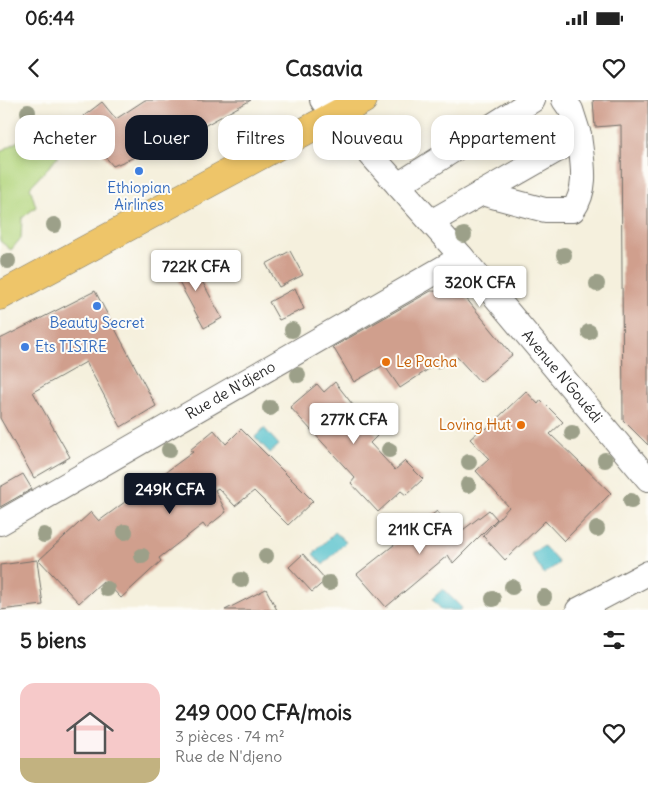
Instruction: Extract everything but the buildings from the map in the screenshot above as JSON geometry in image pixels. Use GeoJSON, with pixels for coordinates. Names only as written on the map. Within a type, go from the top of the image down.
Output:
{"type":"FeatureCollection","features":[{"type":"Feature","properties":{"kind":"main road"},"geometry":{"type":"LineString","coordinates":[[0,296],[330,108],[364,100]]}},
{"type":"Feature","properties":{"kind":"street"},"geometry":{"type":"LineString","coordinates":[[398,185],[533,100]]}},
{"type":"Feature","properties":{"kind":"street"},"geometry":{"type":"LineString","coordinates":[[481,193],[545,210],[573,210],[580,199],[584,180],[578,135],[571,110],[564,100]]}},
{"type":"Feature","properties":{"kind":"street","name":"Avenue N'Gouédi"},"geometry":{"type":"LineString","coordinates":[[330,108],[462,257],[648,478]]}},
{"type":"Feature","properties":{"kind":"street"},"geometry":{"type":"LineString","coordinates":[[431,222],[564,146],[578,135]]}},
{"type":"Feature","properties":{"kind":"street","name":"Rue de N'djeno"},"geometry":{"type":"LineString","coordinates":[[0,523],[462,257]]}},
{"type":"Feature","properties":{"kind":"street"},"geometry":{"type":"LineString","coordinates":[[578,610],[648,573]]}},
{"type":"Feature","properties":{"kind":"green space"},"geometry":{"type":"Polygon","coordinates":[[[15,143],[15,160],[55,160],[30,187],[36,207],[22,218],[21,238],[11,250],[0,241],[0,152],[15,143]]]}},
{"type":"Feature","properties":{"kind":"water"},"geometry":{"type":"Polygon","coordinates":[[[264,428],[279,445],[270,453],[255,437],[264,428]]]}},
{"type":"Feature","properties":{"kind":"water"},"geometry":{"type":"Polygon","coordinates":[[[335,532],[346,542],[323,565],[313,554],[335,532]]]}},
{"type":"Feature","properties":{"kind":"water"},"geometry":{"type":"Polygon","coordinates":[[[544,546],[559,563],[544,574],[531,554],[544,546]]]}},
{"type":"Feature","properties":{"kind":"water"},"geometry":{"type":"Polygon","coordinates":[[[443,589],[462,608],[461,610],[442,610],[432,599],[443,589]]]}},
{"type":"Feature","properties":{"kind":"place","name":"Ethiopian Airlines"},"geometry":{"type":"Point","coordinates":[139,171]}},
{"type":"Feature","properties":{"kind":"place","name":"Beauty Secret"},"geometry":{"type":"Point","coordinates":[97,306]}},
{"type":"Feature","properties":{"kind":"place","name":"Ets TISIRE"},"geometry":{"type":"Point","coordinates":[25,347]}},
{"type":"Feature","properties":{"kind":"place","name":"Le Pacha"},"geometry":{"type":"Point","coordinates":[386,362]}},
{"type":"Feature","properties":{"kind":"place","name":"Loving Hut"},"geometry":{"type":"Point","coordinates":[521,425]}}]}
